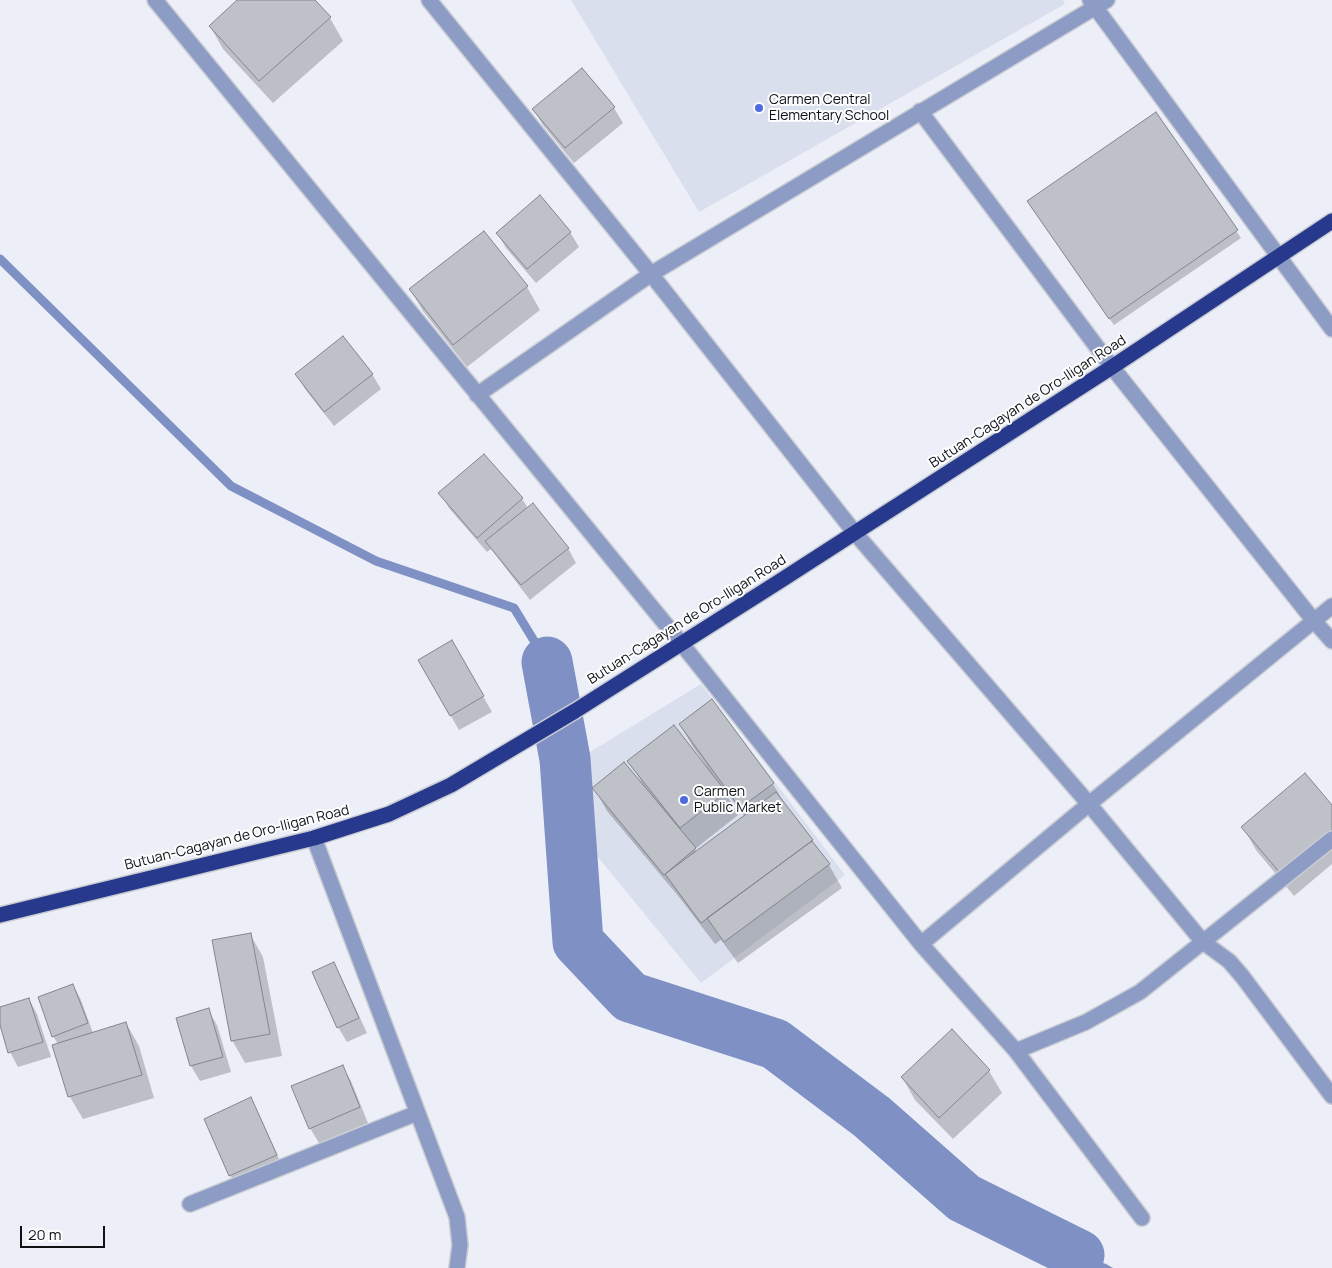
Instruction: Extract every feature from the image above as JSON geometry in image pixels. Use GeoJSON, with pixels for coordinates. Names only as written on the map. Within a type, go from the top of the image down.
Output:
{"type":"FeatureCollection","features":[{"type":"Feature","properties":{"kind":"highway","name":"Butuan-Cagayan de Oro-Iligan Road"},"geometry":{"type":"LineString","coordinates":[[0,915],[314,838],[389,814],[451,785],[507,753],[855,533],[1112,367],[1332,221]]}},
{"type":"Feature","properties":{"kind":"street"},"geometry":{"type":"LineString","coordinates":[[155,0],[682,643],[922,944],[1016,1051],[1142,1218]]}},
{"type":"Feature","properties":{"kind":"street"},"geometry":{"type":"LineString","coordinates":[[429,0],[651,274],[855,533],[1089,804],[1204,942],[1229,961],[1242,976],[1332,1096]]}},
{"type":"Feature","properties":{"kind":"street"},"geometry":{"type":"LineString","coordinates":[[477,395],[651,274],[1097,3],[1278,258],[1332,328]]}},
{"type":"Feature","properties":{"kind":"street"},"geometry":{"type":"LineString","coordinates":[[920,111],[1112,367],[1314,621],[1332,641]]}},
{"type":"Feature","properties":{"kind":"street"},"geometry":{"type":"LineString","coordinates":[[922,944],[1089,804],[1332,606]]}},
{"type":"Feature","properties":{"kind":"street"},"geometry":{"type":"LineString","coordinates":[[314,838],[457,1217],[460,1245],[457,1268]]}},
{"type":"Feature","properties":{"kind":"street"},"geometry":{"type":"LineString","coordinates":[[1016,1051],[1086,1022],[1140,992],[1332,839]]}},
{"type":"Feature","properties":{"kind":"street"},"geometry":{"type":"LineString","coordinates":[[190,1204],[417,1113]]}},
{"type":"Feature","properties":{"kind":"shaded area","name":"Carmen Central Elementary School"},"geometry":{"type":"Polygon","coordinates":[[[571,0],[1063,0],[1065,4],[699,212],[571,0]]]}},
{"type":"Feature","properties":{"kind":"shaded area","name":"Carmen Public Market"},"geometry":{"type":"Polygon","coordinates":[[[701,684],[845,875],[701,983],[584,840],[577,760],[701,684]]]}},
{"type":"Feature","properties":{"kind":"water"},"geometry":{"type":"Polygon","coordinates":[[[1079,1255],[1106,1264],[1113,1268],[1077,1268],[1079,1255]]]}},
{"type":"Feature","properties":{"kind":"building"},"geometry":{"type":"Polygon","coordinates":[[[237,0],[315,0],[331,17],[259,81],[209,26],[237,0]]]}},
{"type":"Feature","properties":{"kind":"building"},"geometry":{"type":"Polygon","coordinates":[[[582,68],[615,107],[565,148],[532,109],[582,68]]]}},
{"type":"Feature","properties":{"kind":"building"},"geometry":{"type":"Polygon","coordinates":[[[1156,112],[1238,230],[1109,319],[1027,201],[1156,112]]]}},
{"type":"Feature","properties":{"kind":"building"},"geometry":{"type":"Polygon","coordinates":[[[540,195],[571,232],[527,269],[496,233],[540,195]]]}},
{"type":"Feature","properties":{"kind":"building"},"geometry":{"type":"Polygon","coordinates":[[[484,231],[528,286],[453,345],[409,289],[484,231]]]}},
{"type":"Feature","properties":{"kind":"building"},"geometry":{"type":"Polygon","coordinates":[[[343,336],[373,374],[324,412],[295,374],[343,336]]]}},
{"type":"Feature","properties":{"kind":"building"},"geometry":{"type":"Polygon","coordinates":[[[484,454],[523,498],[477,538],[438,493],[484,454]]]}},
{"type":"Feature","properties":{"kind":"building"},"geometry":{"type":"Polygon","coordinates":[[[533,503],[569,548],[521,585],[485,541],[533,503]]]}},
{"type":"Feature","properties":{"kind":"building"},"geometry":{"type":"Polygon","coordinates":[[[452,640],[484,696],[450,716],[418,660],[452,640]]]}},
{"type":"Feature","properties":{"kind":"building"},"geometry":{"type":"Polygon","coordinates":[[[712,699],[774,783],[740,808],[679,724],[712,699]]]}},
{"type":"Feature","properties":{"kind":"building"},"geometry":{"type":"Polygon","coordinates":[[[674,725],[726,792],[680,828],[627,761],[674,725]]]}},
{"type":"Feature","properties":{"kind":"building"},"geometry":{"type":"Polygon","coordinates":[[[624,762],[696,848],[664,875],[592,788],[624,762]]]}},
{"type":"Feature","properties":{"kind":"building"},"geometry":{"type":"Polygon","coordinates":[[[1305,773],[1332,805],[1332,831],[1281,874],[1241,827],[1305,773]]]}},
{"type":"Feature","properties":{"kind":"building"},"geometry":{"type":"Polygon","coordinates":[[[776,792],[813,840],[701,923],[665,874],[776,792]]]}},
{"type":"Feature","properties":{"kind":"building"},"geometry":{"type":"Polygon","coordinates":[[[812,841],[830,864],[724,942],[707,918],[812,841]]]}},
{"type":"Feature","properties":{"kind":"building"},"geometry":{"type":"Polygon","coordinates":[[[251,933],[270,1034],[231,1041],[212,940],[251,933]]]}},
{"type":"Feature","properties":{"kind":"building"},"geometry":{"type":"Polygon","coordinates":[[[334,962],[359,1018],[337,1028],[312,972],[334,962]]]}},
{"type":"Feature","properties":{"kind":"building"},"geometry":{"type":"Polygon","coordinates":[[[73,984],[88,1023],[52,1037],[38,997],[73,984]]]}},
{"type":"Feature","properties":{"kind":"building"},"geometry":{"type":"Polygon","coordinates":[[[29,998],[43,1042],[8,1053],[0,1025],[0,1007],[29,998]]]}},
{"type":"Feature","properties":{"kind":"building"},"geometry":{"type":"Polygon","coordinates":[[[209,1008],[223,1057],[190,1066],[176,1018],[209,1008]]]}},
{"type":"Feature","properties":{"kind":"building"},"geometry":{"type":"Polygon","coordinates":[[[126,1022],[142,1075],[68,1097],[52,1045],[126,1022]]]}},
{"type":"Feature","properties":{"kind":"building"},"geometry":{"type":"Polygon","coordinates":[[[952,1029],[990,1070],[939,1118],[901,1077],[952,1029]]]}},
{"type":"Feature","properties":{"kind":"building"},"geometry":{"type":"Polygon","coordinates":[[[343,1065],[360,1107],[309,1129],[291,1086],[343,1065]]]}},
{"type":"Feature","properties":{"kind":"building"},"geometry":{"type":"Polygon","coordinates":[[[251,1097],[277,1155],[229,1176],[204,1119],[251,1097]]]}},
{"type":"Feature","properties":{"kind":"waterway"},"geometry":{"type":"LineString","coordinates":[[0,259],[231,486],[376,561],[514,608],[547,662]]}},
{"type":"Feature","properties":{"kind":"waterway"},"geometry":{"type":"LineString","coordinates":[[547,662],[565,759],[578,942],[630,997],[775,1044],[872,1117],[964,1198],[1079,1255]]}},
{"type":"Feature","properties":{"kind":"place","name":"Carmen Central Elementary School"},"geometry":{"type":"Point","coordinates":[759,108]}},
{"type":"Feature","properties":{"kind":"place","name":"Carmen Public Market"},"geometry":{"type":"Point","coordinates":[684,800]}}]}
